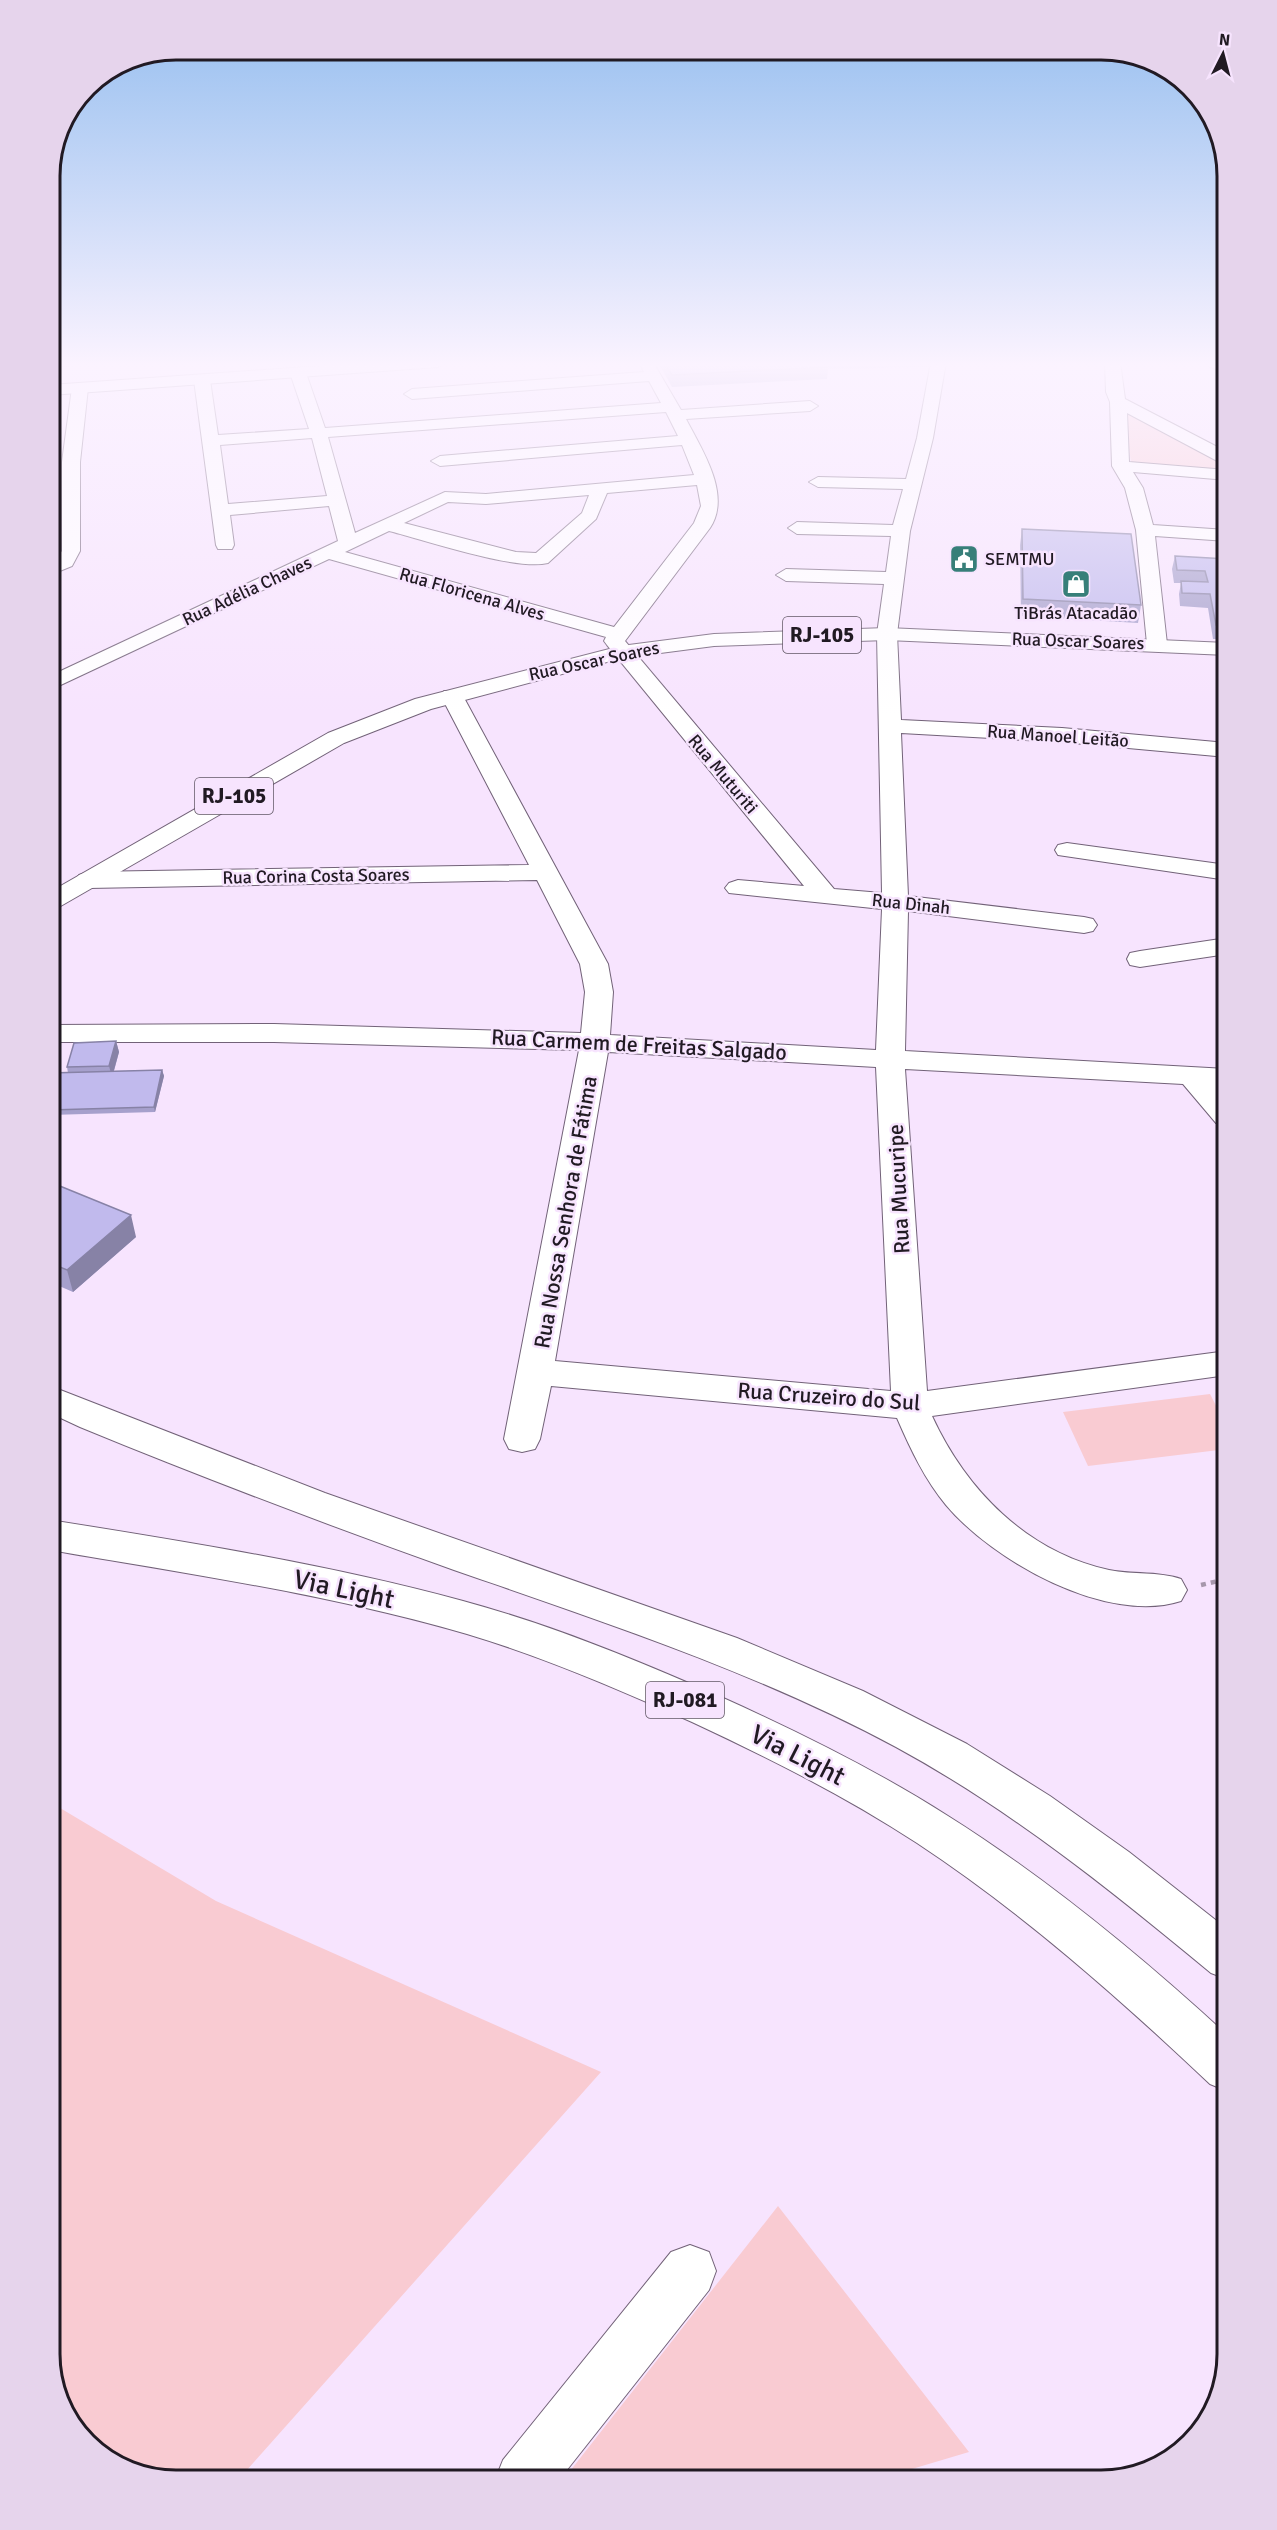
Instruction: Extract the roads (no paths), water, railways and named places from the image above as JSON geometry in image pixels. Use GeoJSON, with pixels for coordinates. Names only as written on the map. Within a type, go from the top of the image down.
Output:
{"type":"FeatureCollection","features":[{"type":"Feature","properties":{"kind":"street"},"geometry":{"type":"LineString","coordinates":[[60,564],[65,562],[71,551],[71,480]]}},
{"type":"Feature","properties":{"kind":"street"},"geometry":{"type":"LineString","coordinates":[[216,480],[225,545]]}},
{"type":"Feature","properties":{"kind":"street"},"geometry":{"type":"LineString","coordinates":[[332,480],[348,543]]}},
{"type":"Feature","properties":{"kind":"street"},"geometry":{"type":"LineString","coordinates":[[446,480],[448,487],[445,497],[486,499],[693,480]]}},
{"type":"Feature","properties":{"kind":"street"},"geometry":{"type":"LineString","coordinates":[[619,643],[703,524],[710,506],[704,480]]}},
{"type":"Feature","properties":{"kind":"street","name":"Rua Mucuripe"},"geometry":{"type":"LineString","coordinates":[[914,480],[901,531],[887,634],[895,902],[890,1058],[910,1406],[930,1450],[961,1497],[996,1530],[1022,1549],[1057,1568],[1093,1582],[1126,1590],[1167,1590]]}},
{"type":"Feature","properties":{"kind":"street"},"geometry":{"type":"LineString","coordinates":[[1129,480],[1134,488],[1145,530],[1157,644]]}},
{"type":"Feature","properties":{"kind":"street"},"geometry":{"type":"LineString","coordinates":[[818,482],[913,484]]}},
{"type":"Feature","properties":{"kind":"street"},"geometry":{"type":"LineString","coordinates":[[388,525],[516,558],[541,559],[590,514],[600,489]]}},
{"type":"Feature","properties":{"kind":"street","name":"Rua Adélia Chaves"},"geometry":{"type":"LineString","coordinates":[[60,679],[445,497]]}},
{"type":"Feature","properties":{"kind":"street"},"geometry":{"type":"LineString","coordinates":[[220,510],[338,500]]}},
{"type":"Feature","properties":{"kind":"street"},"geometry":{"type":"LineString","coordinates":[[797,528],[901,531]]}},
{"type":"Feature","properties":{"kind":"street"},"geometry":{"type":"LineString","coordinates":[[1145,530],[1217,534]]}},
{"type":"Feature","properties":{"kind":"street","name":"Rua Floricena Alves"},"geometry":{"type":"LineString","coordinates":[[328,553],[619,643]]}},
{"type":"Feature","properties":{"kind":"street"},"geometry":{"type":"LineString","coordinates":[[786,575],[895,578]]}},
{"type":"Feature","properties":{"kind":"street","name":"Rua Oscar Soares"},"geometry":{"type":"LineString","coordinates":[[60,896],[336,738],[378,720],[619,643],[887,634],[1217,648]]}},
{"type":"Feature","properties":{"kind":"street","name":"Rua Muturiti"},"geometry":{"type":"LineString","coordinates":[[619,643],[826,896]]}},
{"type":"Feature","properties":{"kind":"street","name":"Rua Nossa Senhora de Fátima"},"geometry":{"type":"LineString","coordinates":[[452,696],[594,964],[599,992],[595,1041],[537,1372],[522,1439]]}},
{"type":"Feature","properties":{"kind":"street","name":"Rua Manoel Leitão"},"geometry":{"type":"LineString","coordinates":[[888,726],[1062,735],[1217,749]]}},
{"type":"Feature","properties":{"kind":"street"},"geometry":{"type":"LineString","coordinates":[[1067,850],[1217,872]]}},
{"type":"Feature","properties":{"kind":"street","name":"Rua Corina Costa Soares"},"geometry":{"type":"LineString","coordinates":[[88,880],[544,872]]}},
{"type":"Feature","properties":{"kind":"street","name":"Rua Dinah"},"geometry":{"type":"LineString","coordinates":[[738,888],[895,902],[1084,924]]}},
{"type":"Feature","properties":{"kind":"street"},"geometry":{"type":"LineString","coordinates":[[1140,959],[1217,947]]}},
{"type":"Feature","properties":{"kind":"street","name":"Rua Carmem de Freitas Salgado"},"geometry":{"type":"LineString","coordinates":[[60,1034],[358,1034],[595,1041],[1217,1077]]}},
{"type":"Feature","properties":{"kind":"street"},"geometry":{"type":"LineString","coordinates":[[1191,1075],[1217,1105]]}},
{"type":"Feature","properties":{"kind":"street","name":"Rua Cruzeiro do Sul"},"geometry":{"type":"LineString","coordinates":[[537,1372],[910,1406],[1217,1364]]}},
{"type":"Feature","properties":{"kind":"street","name":"RJ-081"},"geometry":{"type":"LineString","coordinates":[[60,1403],[142,1439],[401,1535],[642,1619],[815,1688],[911,1734],[1016,1798],[1100,1857],[1217,1949]]}},
{"type":"Feature","properties":{"kind":"street","name":"Via Light"},"geometry":{"type":"LineString","coordinates":[[60,1537],[236,1565],[377,1595],[460,1616],[524,1635],[601,1664],[693,1704],[803,1755],[890,1803],[920,1823],[1035,1904],[1154,1998],[1217,2058]]}},
{"type":"Feature","properties":{"kind":"street"},"geometry":{"type":"LineString","coordinates":[[531,2470],[690,2271]]}},
{"type":"Feature","properties":{"kind":"place","name":"SEMTMU"},"geometry":{"type":"Point","coordinates":[964,559]}},
{"type":"Feature","properties":{"kind":"place","name":"TiBrás Atacadão"},"geometry":{"type":"Point","coordinates":[1076,584]}}]}
